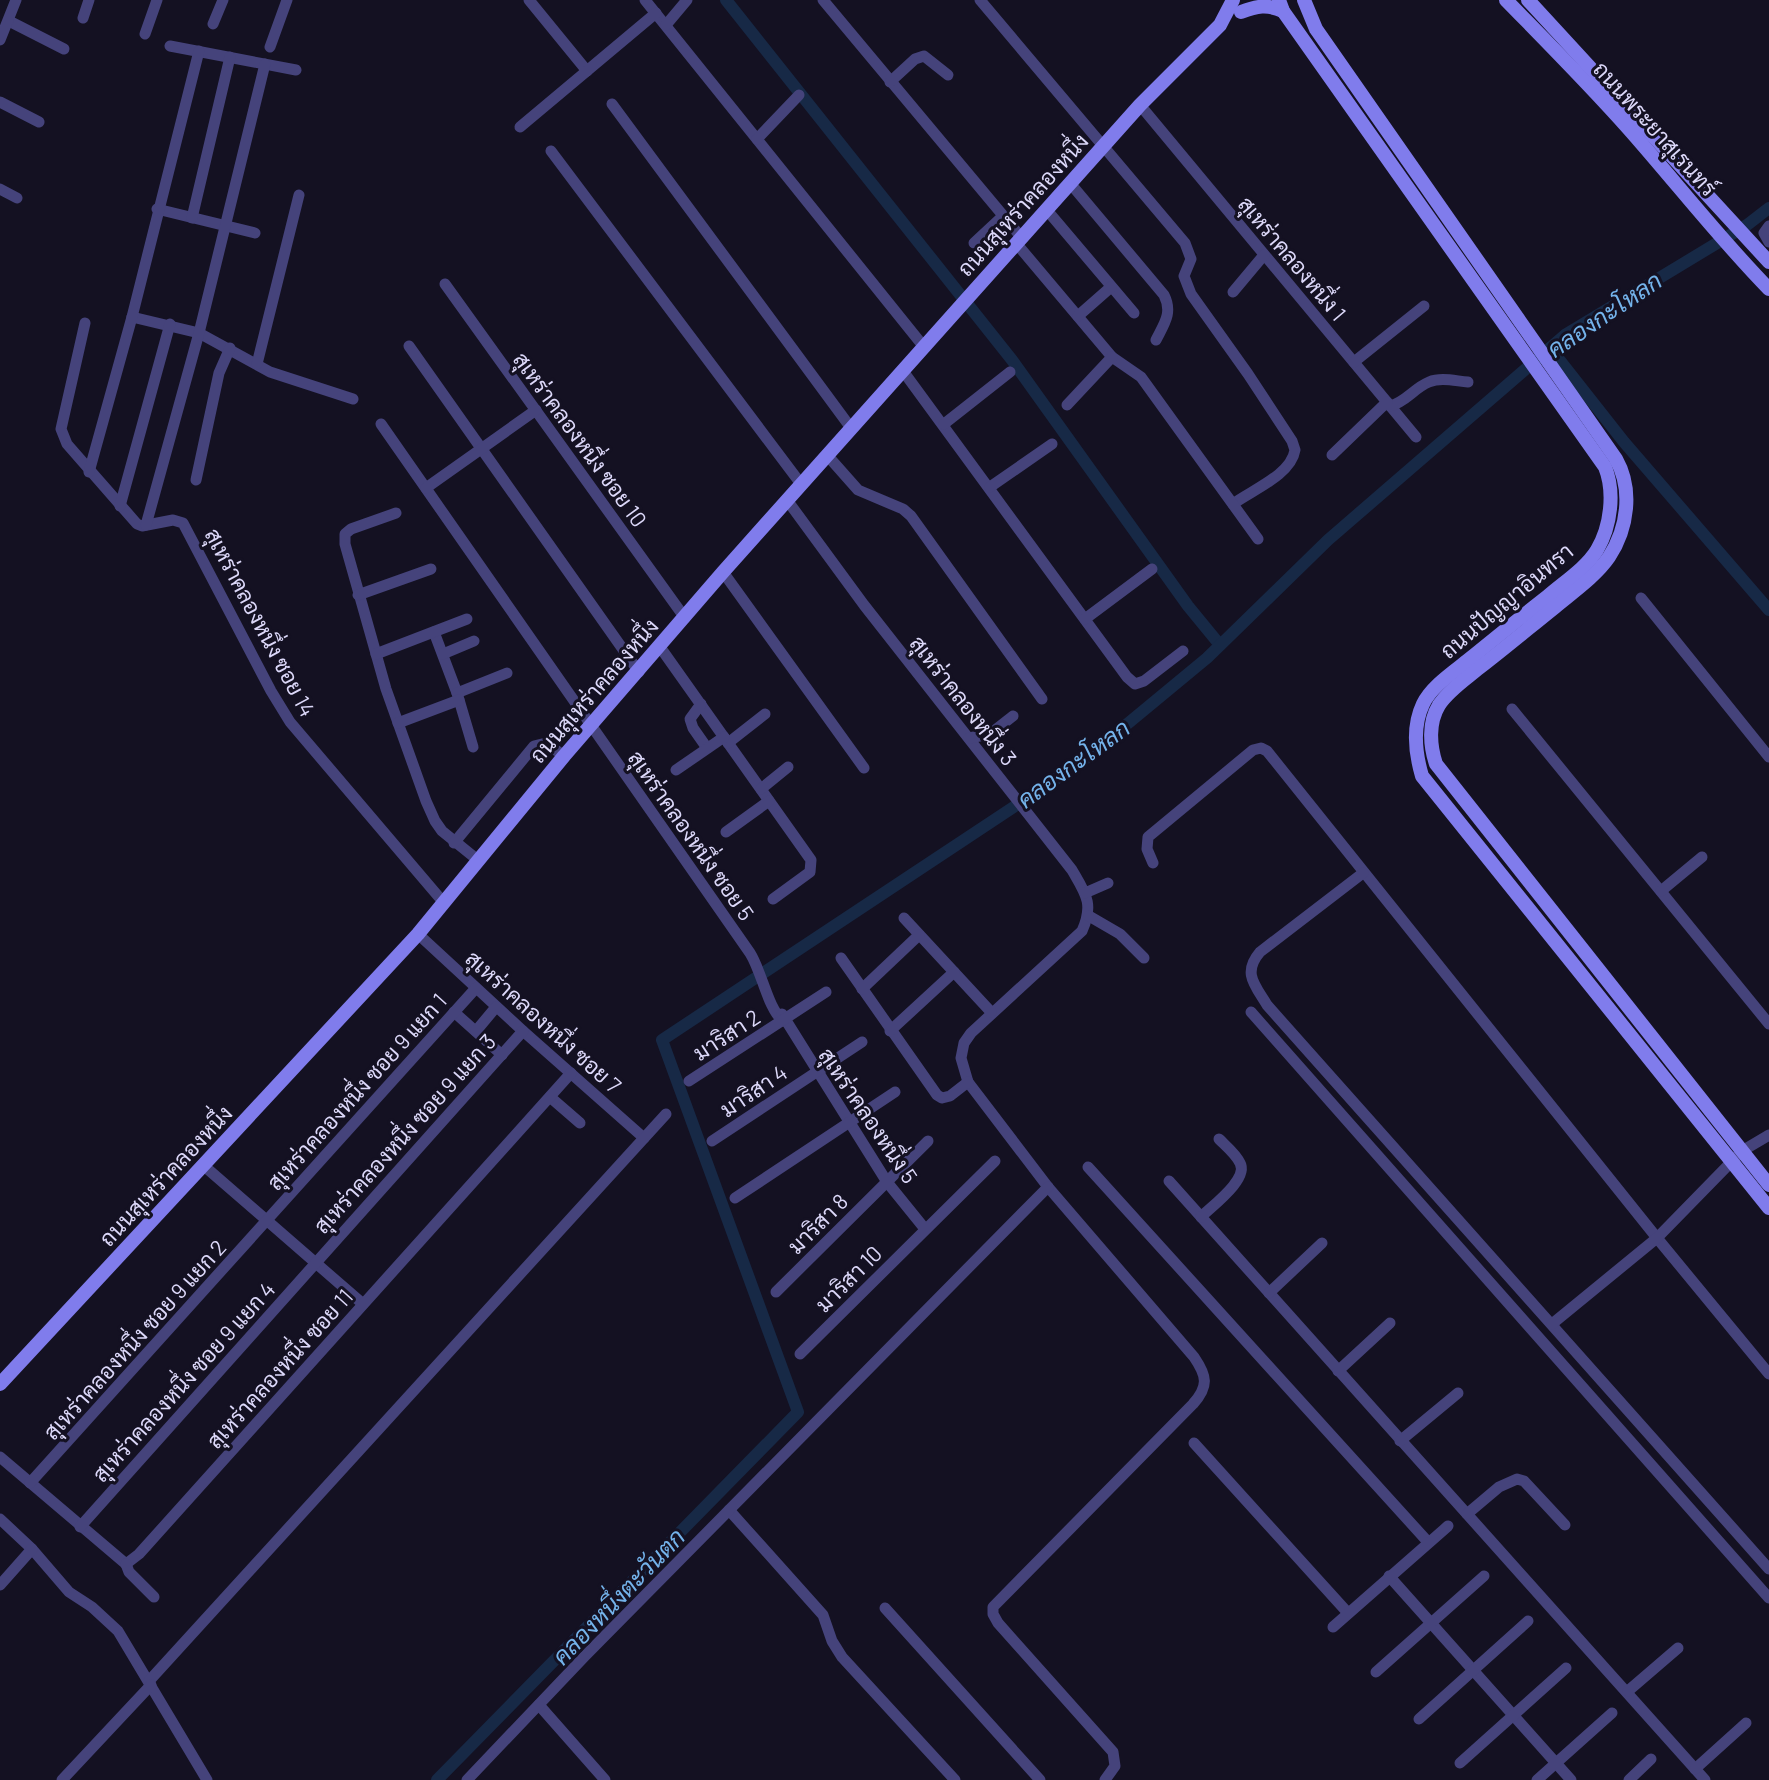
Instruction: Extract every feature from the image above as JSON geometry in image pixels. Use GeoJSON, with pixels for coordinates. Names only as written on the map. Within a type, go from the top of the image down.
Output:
{"type":"FeatureCollection","features":[{"type":"Feature","properties":{"kind":"street"},"geometry":{"type":"LineString","coordinates":[[0,40],[16,0]]}},
{"type":"Feature","properties":{"kind":"street"},"geometry":{"type":"LineString","coordinates":[[83,18],[89,0]]}},
{"type":"Feature","properties":{"kind":"street"},"geometry":{"type":"LineString","coordinates":[[145,34],[157,0]]}},
{"type":"Feature","properties":{"kind":"street"},"geometry":{"type":"LineString","coordinates":[[213,24],[223,0]]}},
{"type":"Feature","properties":{"kind":"street"},"geometry":{"type":"LineString","coordinates":[[270,47],[287,0]]}},
{"type":"Feature","properties":{"kind":"street"},"geometry":{"type":"LineString","coordinates":[[529,0],[587,71]]}},
{"type":"Feature","properties":{"kind":"street"},"geometry":{"type":"LineString","coordinates":[[666,25],[687,0]]}},
{"type":"Feature","properties":{"kind":"street"},"geometry":{"type":"LineString","coordinates":[[823,0],[1003,216],[1018,240],[1112,357],[1141,377],[1258,539]]}},
{"type":"Feature","properties":{"kind":"street"},"geometry":{"type":"LineString","coordinates":[[980,0],[1104,145],[1190,252],[1191,259],[1184,276],[1191,294],[1248,374],[1295,450],[1294,458],[1278,474],[1233,504]]}},
{"type":"Feature","properties":{"kind":"street","name":"ถนนสุเหร่าคลองหนึ่ง"},"geometry":{"type":"LineString","coordinates":[[0,1384],[418,934],[564,756],[723,572],[1140,105],[1220,25],[1234,3],[1253,0]]}},
{"type":"Feature","properties":{"kind":"street","name":"ถนนปัญญาอินทรา"},"geometry":{"type":"LineString","coordinates":[[1304,0],[1316,29],[1537,341],[1624,472],[1626,509],[1623,525],[1607,560],[1437,707],[1431,732],[1436,764],[1737,1157],[1769,1208]]}},
{"type":"Feature","properties":{"kind":"street","name":"ถนนพระยาสุเรนทร์"},"geometry":{"type":"LineString","coordinates":[[1506,0],[1627,126],[1769,289]]}},
{"type":"Feature","properties":{"kind":"street","name":"ถนนพระยาสุเรนทร์"},"geometry":{"type":"LineString","coordinates":[[1528,0],[1768,259]]}},
{"type":"Feature","properties":{"kind":"street"},"geometry":{"type":"LineString","coordinates":[[648,1],[924,347]]}},
{"type":"Feature","properties":{"kind":"street"},"geometry":{"type":"LineString","coordinates":[[1234,3],[1281,6]]}},
{"type":"Feature","properties":{"kind":"street","name":"ถนนปัญญาอินทรา"},"geometry":{"type":"LineString","coordinates":[[1281,6],[1605,467],[1610,480],[1611,493],[1603,538],[1595,553],[1568,580],[1437,687],[1423,703],[1416,734],[1416,755],[1422,776],[1737,1157],[1769,1185]]}},
{"type":"Feature","properties":{"kind":"street"},"geometry":{"type":"LineString","coordinates":[[520,127],[656,13]]}},
{"type":"Feature","properties":{"kind":"street"},"geometry":{"type":"LineString","coordinates":[[9,21],[64,49]]}},
{"type":"Feature","properties":{"kind":"street"},"geometry":{"type":"LineString","coordinates":[[170,46],[296,70]]}},
{"type":"Feature","properties":{"kind":"street"},"geometry":{"type":"LineString","coordinates":[[89,472],[132,317],[199,51]]}},
{"type":"Feature","properties":{"kind":"street"},"geometry":{"type":"LineString","coordinates":[[192,218],[230,57]]}},
{"type":"Feature","properties":{"kind":"street"},"geometry":{"type":"LineString","coordinates":[[890,82],[921,57],[948,75]]}},
{"type":"Feature","properties":{"kind":"street"},"geometry":{"type":"LineString","coordinates":[[85,323],[61,429],[67,444],[89,472],[137,524],[146,525],[199,333],[265,64]]}},
{"type":"Feature","properties":{"kind":"street"},"geometry":{"type":"LineString","coordinates":[[757,139],[799,95]]}},
{"type":"Feature","properties":{"kind":"street"},"geometry":{"type":"LineString","coordinates":[[0,102],[39,122]]}},
{"type":"Feature","properties":{"kind":"street"},"geometry":{"type":"LineString","coordinates":[[612,104],[851,428]]}},
{"type":"Feature","properties":{"kind":"street","name":"สุเหร่าคลองหนึ่ง 1"},"geometry":{"type":"LineString","coordinates":[[1140,105],[1416,437]]}},
{"type":"Feature","properties":{"kind":"street"},"geometry":{"type":"LineString","coordinates":[[551,151],[801,484]]}},
{"type":"Feature","properties":{"kind":"street"},"geometry":{"type":"LineString","coordinates":[[1070,183],[1164,295],[1169,309],[1168,317],[1156,340]]}},
{"type":"Feature","properties":{"kind":"street"},"geometry":{"type":"LineString","coordinates":[[0,189],[17,198]]}},
{"type":"Feature","properties":{"kind":"street"},"geometry":{"type":"LineString","coordinates":[[257,364],[299,195]]}},
{"type":"Feature","properties":{"kind":"street"},"geometry":{"type":"LineString","coordinates":[[157,209],[255,233]]}},
{"type":"Feature","properties":{"kind":"street"},"geometry":{"type":"LineString","coordinates":[[1046,209],[1134,313]]}},
{"type":"Feature","properties":{"kind":"street"},"geometry":{"type":"LineString","coordinates":[[974,243],[1003,216]]}},
{"type":"Feature","properties":{"kind":"street"},"geometry":{"type":"LineString","coordinates":[[1769,226],[1764,233],[1769,242]]}},
{"type":"Feature","properties":{"kind":"street"},"geometry":{"type":"LineString","coordinates":[[1233,292],[1264,255]]}},
{"type":"Feature","properties":{"kind":"street","name":"สุเหร่าคลองหนึ่ง ซอย 10"},"geometry":{"type":"LineString","coordinates":[[445,284],[685,618]]}},
{"type":"Feature","properties":{"kind":"street"},"geometry":{"type":"LineString","coordinates":[[1078,316],[1111,287]]}},
{"type":"Feature","properties":{"kind":"street"},"geometry":{"type":"LineString","coordinates":[[1354,362],[1424,306]]}},
{"type":"Feature","properties":{"kind":"street"},"geometry":{"type":"LineString","coordinates":[[132,317],[199,333],[270,372],[353,399]]}},
{"type":"Feature","properties":{"kind":"street"},"geometry":{"type":"LineString","coordinates":[[120,506],[170,324]]}},
{"type":"Feature","properties":{"kind":"street"},"geometry":{"type":"LineString","coordinates":[[409,346],[639,672]]}},
{"type":"Feature","properties":{"kind":"street"},"geometry":{"type":"LineString","coordinates":[[196,480],[219,373],[230,348]]}},
{"type":"Feature","properties":{"kind":"street"},"geometry":{"type":"LineString","coordinates":[[1067,405],[1112,357]]}},
{"type":"Feature","properties":{"kind":"street"},"geometry":{"type":"LineString","coordinates":[[903,371],[1127,677],[1135,684],[1144,681],[1183,651]]}},
{"type":"Feature","properties":{"kind":"street"},"geometry":{"type":"LineString","coordinates":[[944,424],[1010,372]]}},
{"type":"Feature","properties":{"kind":"street"},"geometry":{"type":"LineString","coordinates":[[1332,455],[1389,404],[1402,402],[1429,382],[1438,379],[1468,382]]}},
{"type":"Feature","properties":{"kind":"street"},"geometry":{"type":"LineString","coordinates":[[426,488],[536,410]]}},
{"type":"Feature","properties":{"kind":"street","name":"สุเหร่าคลองหนึ่ง ซอย 5"},"geometry":{"type":"LineString","coordinates":[[381,424],[759,968]]}},
{"type":"Feature","properties":{"kind":"street"},"geometry":{"type":"LineString","coordinates":[[990,487],[1052,444]]}},
{"type":"Feature","properties":{"kind":"street"},"geometry":{"type":"LineString","coordinates":[[827,455],[858,490],[903,509],[911,516],[1042,699]]}},
{"type":"Feature","properties":{"kind":"street","name":"สุเหร่าคลองหนึ่ง 3"},"geometry":{"type":"LineString","coordinates":[[787,500],[864,605],[1072,870],[1085,893],[1089,916]]}},
{"type":"Feature","properties":{"kind":"street"},"geometry":{"type":"LineString","coordinates":[[396,513],[345,534],[358,595],[398,723],[435,821],[454,843],[479,861]]}},
{"type":"Feature","properties":{"kind":"street","name":"สุเหร่าคลองหนึ่ง ซอย 14"},"geometry":{"type":"LineString","coordinates":[[146,525],[173,520],[183,523],[290,722],[444,903]]}},
{"type":"Feature","properties":{"kind":"street"},"geometry":{"type":"LineString","coordinates":[[358,595],[431,569]]}},
{"type":"Feature","properties":{"kind":"street"},"geometry":{"type":"LineString","coordinates":[[1085,619],[1152,569]]}},
{"type":"Feature","properties":{"kind":"street"},"geometry":{"type":"LineString","coordinates":[[723,572],[864,768]]}},
{"type":"Feature","properties":{"kind":"street"},"geometry":{"type":"LineString","coordinates":[[1641,598],[1769,757]]}},
{"type":"Feature","properties":{"kind":"street"},"geometry":{"type":"LineString","coordinates":[[376,654],[467,619]]}},
{"type":"Feature","properties":{"kind":"street"},"geometry":{"type":"LineString","coordinates":[[434,632],[473,747]]}},
{"type":"Feature","properties":{"kind":"street"},"geometry":{"type":"LineString","coordinates":[[443,654],[474,641]]}},
{"type":"Feature","properties":{"kind":"street"},"geometry":{"type":"LineString","coordinates":[[660,647],[811,860],[813,866],[810,872],[773,899]]}},
{"type":"Feature","properties":{"kind":"street"},"geometry":{"type":"LineString","coordinates":[[398,723],[507,673]]}},
{"type":"Feature","properties":{"kind":"street"},"geometry":{"type":"LineString","coordinates":[[701,704],[690,719],[707,748]]}},
{"type":"Feature","properties":{"kind":"street"},"geometry":{"type":"LineString","coordinates":[[1512,709],[1769,1024]]}},
{"type":"Feature","properties":{"kind":"street"},"geometry":{"type":"LineString","coordinates":[[676,770],[765,714]]}},
{"type":"Feature","properties":{"kind":"street"},"geometry":{"type":"LineString","coordinates":[[969,738],[990,734],[1013,716]]}},
{"type":"Feature","properties":{"kind":"street"},"geometry":{"type":"LineString","coordinates":[[454,843],[534,746],[546,743],[564,756]]}},
{"type":"Feature","properties":{"kind":"street"},"geometry":{"type":"LineString","coordinates":[[1153,863],[1147,849],[1148,837],[1253,750],[1261,748],[1267,751],[1769,1374]]}},
{"type":"Feature","properties":{"kind":"street"},"geometry":{"type":"LineString","coordinates":[[761,789],[788,767]]}},
{"type":"Feature","properties":{"kind":"street"},"geometry":{"type":"LineString","coordinates":[[726,832],[769,801]]}},
{"type":"Feature","properties":{"kind":"street"},"geometry":{"type":"LineString","coordinates":[[1661,891],[1702,857]]}},
{"type":"Feature","properties":{"kind":"street"},"geometry":{"type":"LineString","coordinates":[[1363,873],[1252,961],[1250,974],[1267,1005],[1769,1569]]}},
{"type":"Feature","properties":{"kind":"street"},"geometry":{"type":"LineString","coordinates":[[1085,893],[1108,883]]}},
{"type":"Feature","properties":{"kind":"street"},"geometry":{"type":"LineString","coordinates":[[1105,1780],[1115,1766],[1113,1752],[998,1623],[993,1607],[1193,1404],[1204,1390],[1205,1376],[1194,1357],[1048,1187],[968,1082],[961,1058],[964,1043],[971,1033],[1082,931],[1089,916],[1120,934],[1144,958]]}},
{"type":"Feature","properties":{"kind":"street"},"geometry":{"type":"LineString","coordinates":[[904,918],[991,1012]]}},
{"type":"Feature","properties":{"kind":"street","name":"สุเหร่าคลองหนึ่ง ซอย 7"},"geometry":{"type":"LineString","coordinates":[[418,934],[644,1138]]}},
{"type":"Feature","properties":{"kind":"street"},"geometry":{"type":"LineString","coordinates":[[862,989],[919,935]]}},
{"type":"Feature","properties":{"kind":"street"},"geometry":{"type":"LineString","coordinates":[[841,958],[937,1095],[942,1098],[950,1096],[968,1082]]}},
{"type":"Feature","properties":{"kind":"street","name":"สุเหร่าคลองหนึ่ง 5"},"geometry":{"type":"LineString","coordinates":[[759,968],[776,1015],[783,1021],[887,1182],[925,1229]]}},
{"type":"Feature","properties":{"kind":"street"},"geometry":{"type":"LineString","coordinates":[[890,1031],[954,972]]}},
{"type":"Feature","properties":{"kind":"street","name":"สุเหร่าคลองหนึ่ง ซอย 9 แยก 1"},"geometry":{"type":"LineString","coordinates":[[267,1220],[476,988]]}},
{"type":"Feature","properties":{"kind":"street","name":"มาริสา 2"},"geometry":{"type":"LineString","coordinates":[[689,1081],[826,992]]}},
{"type":"Feature","properties":{"kind":"street"},"geometry":{"type":"LineString","coordinates":[[476,1031],[496,1007]]}},
{"type":"Feature","properties":{"kind":"street"},"geometry":{"type":"LineString","coordinates":[[454,1012],[502,1055]]}},
{"type":"Feature","properties":{"kind":"street"},"geometry":{"type":"LineString","coordinates":[[1251,1012],[1769,1598]]}},
{"type":"Feature","properties":{"kind":"street","name":"สุเหร่าคลองหนึ่ง ซอย 9 แยก 3"},"geometry":{"type":"LineString","coordinates":[[315,1262],[523,1031]]}},
{"type":"Feature","properties":{"kind":"street","name":"มาริสา 4"},"geometry":{"type":"LineString","coordinates":[[712,1141],[862,1042]]}},
{"type":"Feature","properties":{"kind":"street","name":"สุเหร่าคลองหนึ่ง ซอย 11"},"geometry":{"type":"LineString","coordinates":[[126,1564],[149,1544],[571,1073]]}},
{"type":"Feature","properties":{"kind":"street"},"geometry":{"type":"LineString","coordinates":[[735,1198],[895,1092]]}},
{"type":"Feature","properties":{"kind":"street"},"geometry":{"type":"LineString","coordinates":[[550,1097],[580,1123]]}},
{"type":"Feature","properties":{"kind":"street"},"geometry":{"type":"LineString","coordinates":[[62,1780],[666,1114]]}},
{"type":"Feature","properties":{"kind":"street"},"geometry":{"type":"LineString","coordinates":[[1546,1346],[1556,1329],[1657,1238],[1737,1157],[1769,1135]]}},
{"type":"Feature","properties":{"kind":"street"},"geometry":{"type":"LineString","coordinates":[[1201,1217],[1243,1173],[1241,1164],[1219,1139]]}},
{"type":"Feature","properties":{"kind":"street","name":"มาริสา 8"},"geometry":{"type":"LineString","coordinates":[[776,1292],[928,1141]]}},
{"type":"Feature","properties":{"kind":"street","name":"มาริสา 10"},"geometry":{"type":"LineString","coordinates":[[800,1354],[995,1161]]}},
{"type":"Feature","properties":{"kind":"street"},"geometry":{"type":"LineString","coordinates":[[203,1165],[363,1304]]}},
{"type":"Feature","properties":{"kind":"street"},"geometry":{"type":"LineString","coordinates":[[1088,1167],[1428,1542]]}},
{"type":"Feature","properties":{"kind":"street"},"geometry":{"type":"LineString","coordinates":[[1169,1181],[1705,1780]]}},
{"type":"Feature","properties":{"kind":"street"},"geometry":{"type":"LineString","coordinates":[[470,1779],[729,1510],[1048,1187]]}},
{"type":"Feature","properties":{"kind":"street","name":"สุเหร่าคลองหนึ่ง ซอย 9 แยก 2"},"geometry":{"type":"LineString","coordinates":[[30,1483],[267,1220]]}},
{"type":"Feature","properties":{"kind":"street"},"geometry":{"type":"LineString","coordinates":[[1269,1293],[1322,1243]]}},
{"type":"Feature","properties":{"kind":"street","name":"สุเหร่าคลองหนึ่ง ซอย 9 แยก 4"},"geometry":{"type":"LineString","coordinates":[[80,1527],[315,1262]]}},
{"type":"Feature","properties":{"kind":"street"},"geometry":{"type":"LineString","coordinates":[[1526,1323],[1540,1311]]}},
{"type":"Feature","properties":{"kind":"street"},"geometry":{"type":"LineString","coordinates":[[1338,1371],[1390,1323]]}},
{"type":"Feature","properties":{"kind":"street"},"geometry":{"type":"LineString","coordinates":[[1400,1441],[1458,1393]]}},
{"type":"Feature","properties":{"kind":"street"},"geometry":{"type":"LineString","coordinates":[[1194,1443],[1348,1613]]}},
{"type":"Feature","properties":{"kind":"street"},"geometry":{"type":"LineString","coordinates":[[0,1457],[126,1564],[129,1572],[154,1597]]}},
{"type":"Feature","properties":{"kind":"street"},"geometry":{"type":"LineString","coordinates":[[1467,1514],[1499,1487],[1517,1479],[1524,1481],[1565,1525]]}},
{"type":"Feature","properties":{"kind":"street"},"geometry":{"type":"LineString","coordinates":[[729,1510],[823,1615],[830,1638],[842,1657],[955,1780]]}},
{"type":"Feature","properties":{"kind":"street"},"geometry":{"type":"LineString","coordinates":[[0,1519],[32,1549],[69,1592],[92,1607],[118,1631],[207,1780]]}},
{"type":"Feature","properties":{"kind":"street"},"geometry":{"type":"LineString","coordinates":[[1333,1627],[1448,1526]]}},
{"type":"Feature","properties":{"kind":"street"},"geometry":{"type":"LineString","coordinates":[[0,1585],[32,1549]]}},
{"type":"Feature","properties":{"kind":"street"},"geometry":{"type":"LineString","coordinates":[[1389,1576],[1571,1780]]}},
{"type":"Feature","properties":{"kind":"street"},"geometry":{"type":"LineString","coordinates":[[1376,1672],[1484,1576]]}},
{"type":"Feature","properties":{"kind":"street"},"geometry":{"type":"LineString","coordinates":[[885,1608],[1040,1780]]}},
{"type":"Feature","properties":{"kind":"street"},"geometry":{"type":"LineString","coordinates":[[1419,1719],[1528,1621]]}},
{"type":"Feature","properties":{"kind":"street"},"geometry":{"type":"LineString","coordinates":[[1628,1691],[1678,1648]]}},
{"type":"Feature","properties":{"kind":"street"},"geometry":{"type":"LineString","coordinates":[[1460,1763],[1566,1668]]}},
{"type":"Feature","properties":{"kind":"street"},"geometry":{"type":"LineString","coordinates":[[539,1705],[605,1780]]}},
{"type":"Feature","properties":{"kind":"street"},"geometry":{"type":"LineString","coordinates":[[1537,1780],[1612,1713]]}},
{"type":"Feature","properties":{"kind":"street"},"geometry":{"type":"LineString","coordinates":[[1695,1769],[1746,1723]]}},
{"type":"Feature","properties":{"kind":"street"},"geometry":{"type":"LineString","coordinates":[[1629,1780],[1651,1759]]}},
{"type":"Feature","properties":{"kind":"waterway"},"geometry":{"type":"LineString","coordinates":[[726,0],[1012,360],[1188,606],[1220,645]]}},
{"type":"Feature","properties":{"kind":"waterway","name":"คลองกะโหลก"},"geometry":{"type":"LineString","coordinates":[[437,1780],[798,1412],[662,1040],[1080,763],[1207,658],[1328,540],[1565,335],[1747,225],[1769,208]]}},
{"type":"Feature","properties":{"kind":"waterway"},"geometry":{"type":"LineString","coordinates":[[1550,348],[1624,442],[1769,610]]}},
{"type":"Feature","properties":{"kind":"water label","name":"คลองหนึ่งตะวันตก"},"geometry":{"type":"Point","coordinates":[618,1596]}}]}
